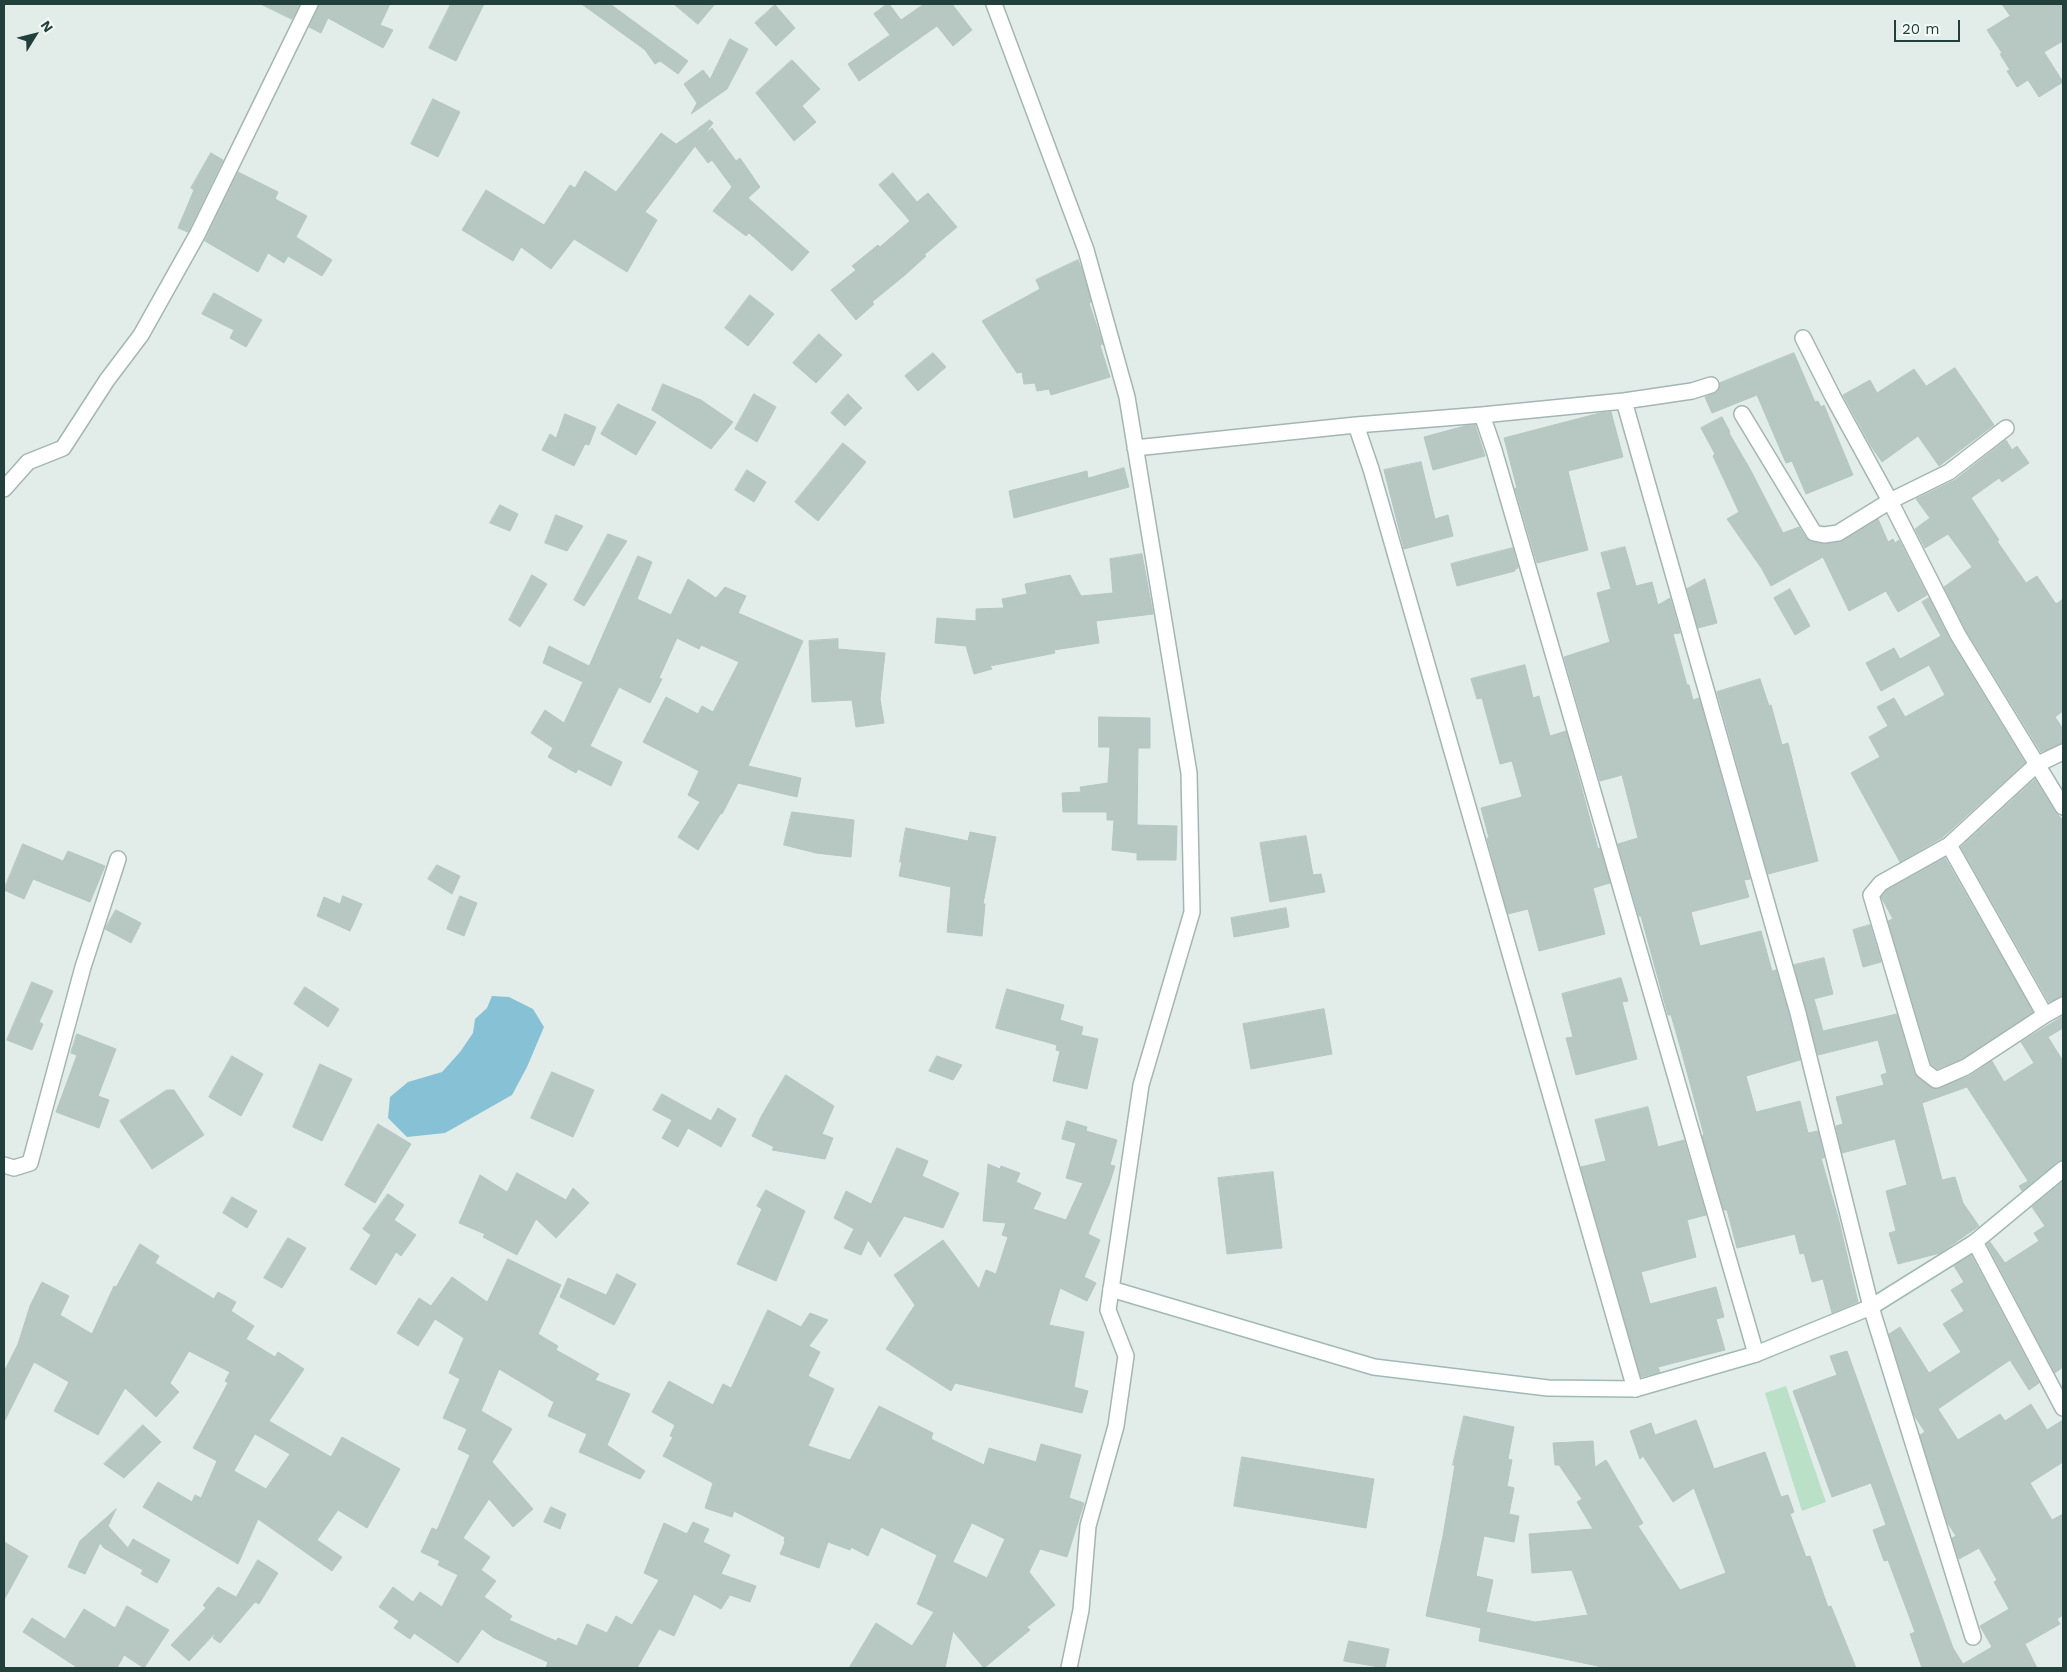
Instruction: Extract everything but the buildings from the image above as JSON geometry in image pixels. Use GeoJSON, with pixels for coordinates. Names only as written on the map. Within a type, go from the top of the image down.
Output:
{"type":"FeatureCollection","features":[{"type":"Feature","properties":{"kind":"street"},"geometry":{"type":"LineString","coordinates":[[4,489],[28,462],[63,448],[107,380],[141,335],[197,234],[310,4]]}},
{"type":"Feature","properties":{"kind":"street"},"geometry":{"type":"LineString","coordinates":[[994,4],[1086,250],[1127,397],[1189,773],[1192,912],[1141,1085],[1108,1310],[1126,1356],[1116,1426],[1088,1526],[1081,1610],[1069,1668]]}},
{"type":"Feature","properties":{"kind":"street"},"geometry":{"type":"LineString","coordinates":[[1803,338],[1833,398],[1890,501],[1958,635],[2036,765],[2063,806]]}},
{"type":"Feature","properties":{"kind":"street"},"geometry":{"type":"LineString","coordinates":[[1135,448],[1356,425],[1624,402],[1692,391],[1711,385]]}},
{"type":"Feature","properties":{"kind":"street"},"geometry":{"type":"LineString","coordinates":[[1624,402],[1798,1013],[1871,1307],[1973,1637]]}},
{"type":"Feature","properties":{"kind":"street"},"geometry":{"type":"LineString","coordinates":[[1742,414],[1814,533],[1824,535],[1838,533],[1890,501],[1950,472],[2006,428]]}},
{"type":"Feature","properties":{"kind":"street"},"geometry":{"type":"LineString","coordinates":[[1482,415],[1505,488],[1756,1354]]}},
{"type":"Feature","properties":{"kind":"street"},"geometry":{"type":"LineString","coordinates":[[1356,425],[1371,469],[1635,1390]]}},
{"type":"Feature","properties":{"kind":"street"},"geometry":{"type":"LineString","coordinates":[[2063,752],[2036,765],[1949,845],[1881,883],[1871,895],[1923,1070],[1936,1080],[1966,1067],[2063,1005]]}},
{"type":"Feature","properties":{"kind":"street"},"geometry":{"type":"LineString","coordinates":[[1949,845],[2045,1015]]}},
{"type":"Feature","properties":{"kind":"street"},"geometry":{"type":"LineString","coordinates":[[4,1165],[14,1168],[30,1163],[83,968],[118,859]]}},
{"type":"Feature","properties":{"kind":"street"},"geometry":{"type":"LineString","coordinates":[[1111,1289],[1374,1367],[1548,1388],[1635,1390],[1756,1354],[1871,1307],[1974,1242],[2063,1169]]}},
{"type":"Feature","properties":{"kind":"street"},"geometry":{"type":"LineString","coordinates":[[1974,1242],[2063,1408]]}},
{"type":"Feature","properties":{"kind":"green space"},"geometry":{"type":"Polygon","coordinates":[[[1786,1386],[1826,1502],[1802,1511],[1765,1393],[1786,1386]]]}},
{"type":"Feature","properties":{"kind":"water"},"geometry":{"type":"Polygon","coordinates":[[[492,996],[509,997],[533,1009],[544,1027],[527,1067],[512,1095],[445,1133],[407,1137],[388,1118],[390,1097],[408,1082],[442,1072],[460,1052],[473,1033],[475,1019],[487,1008],[492,996]]]}}]}
